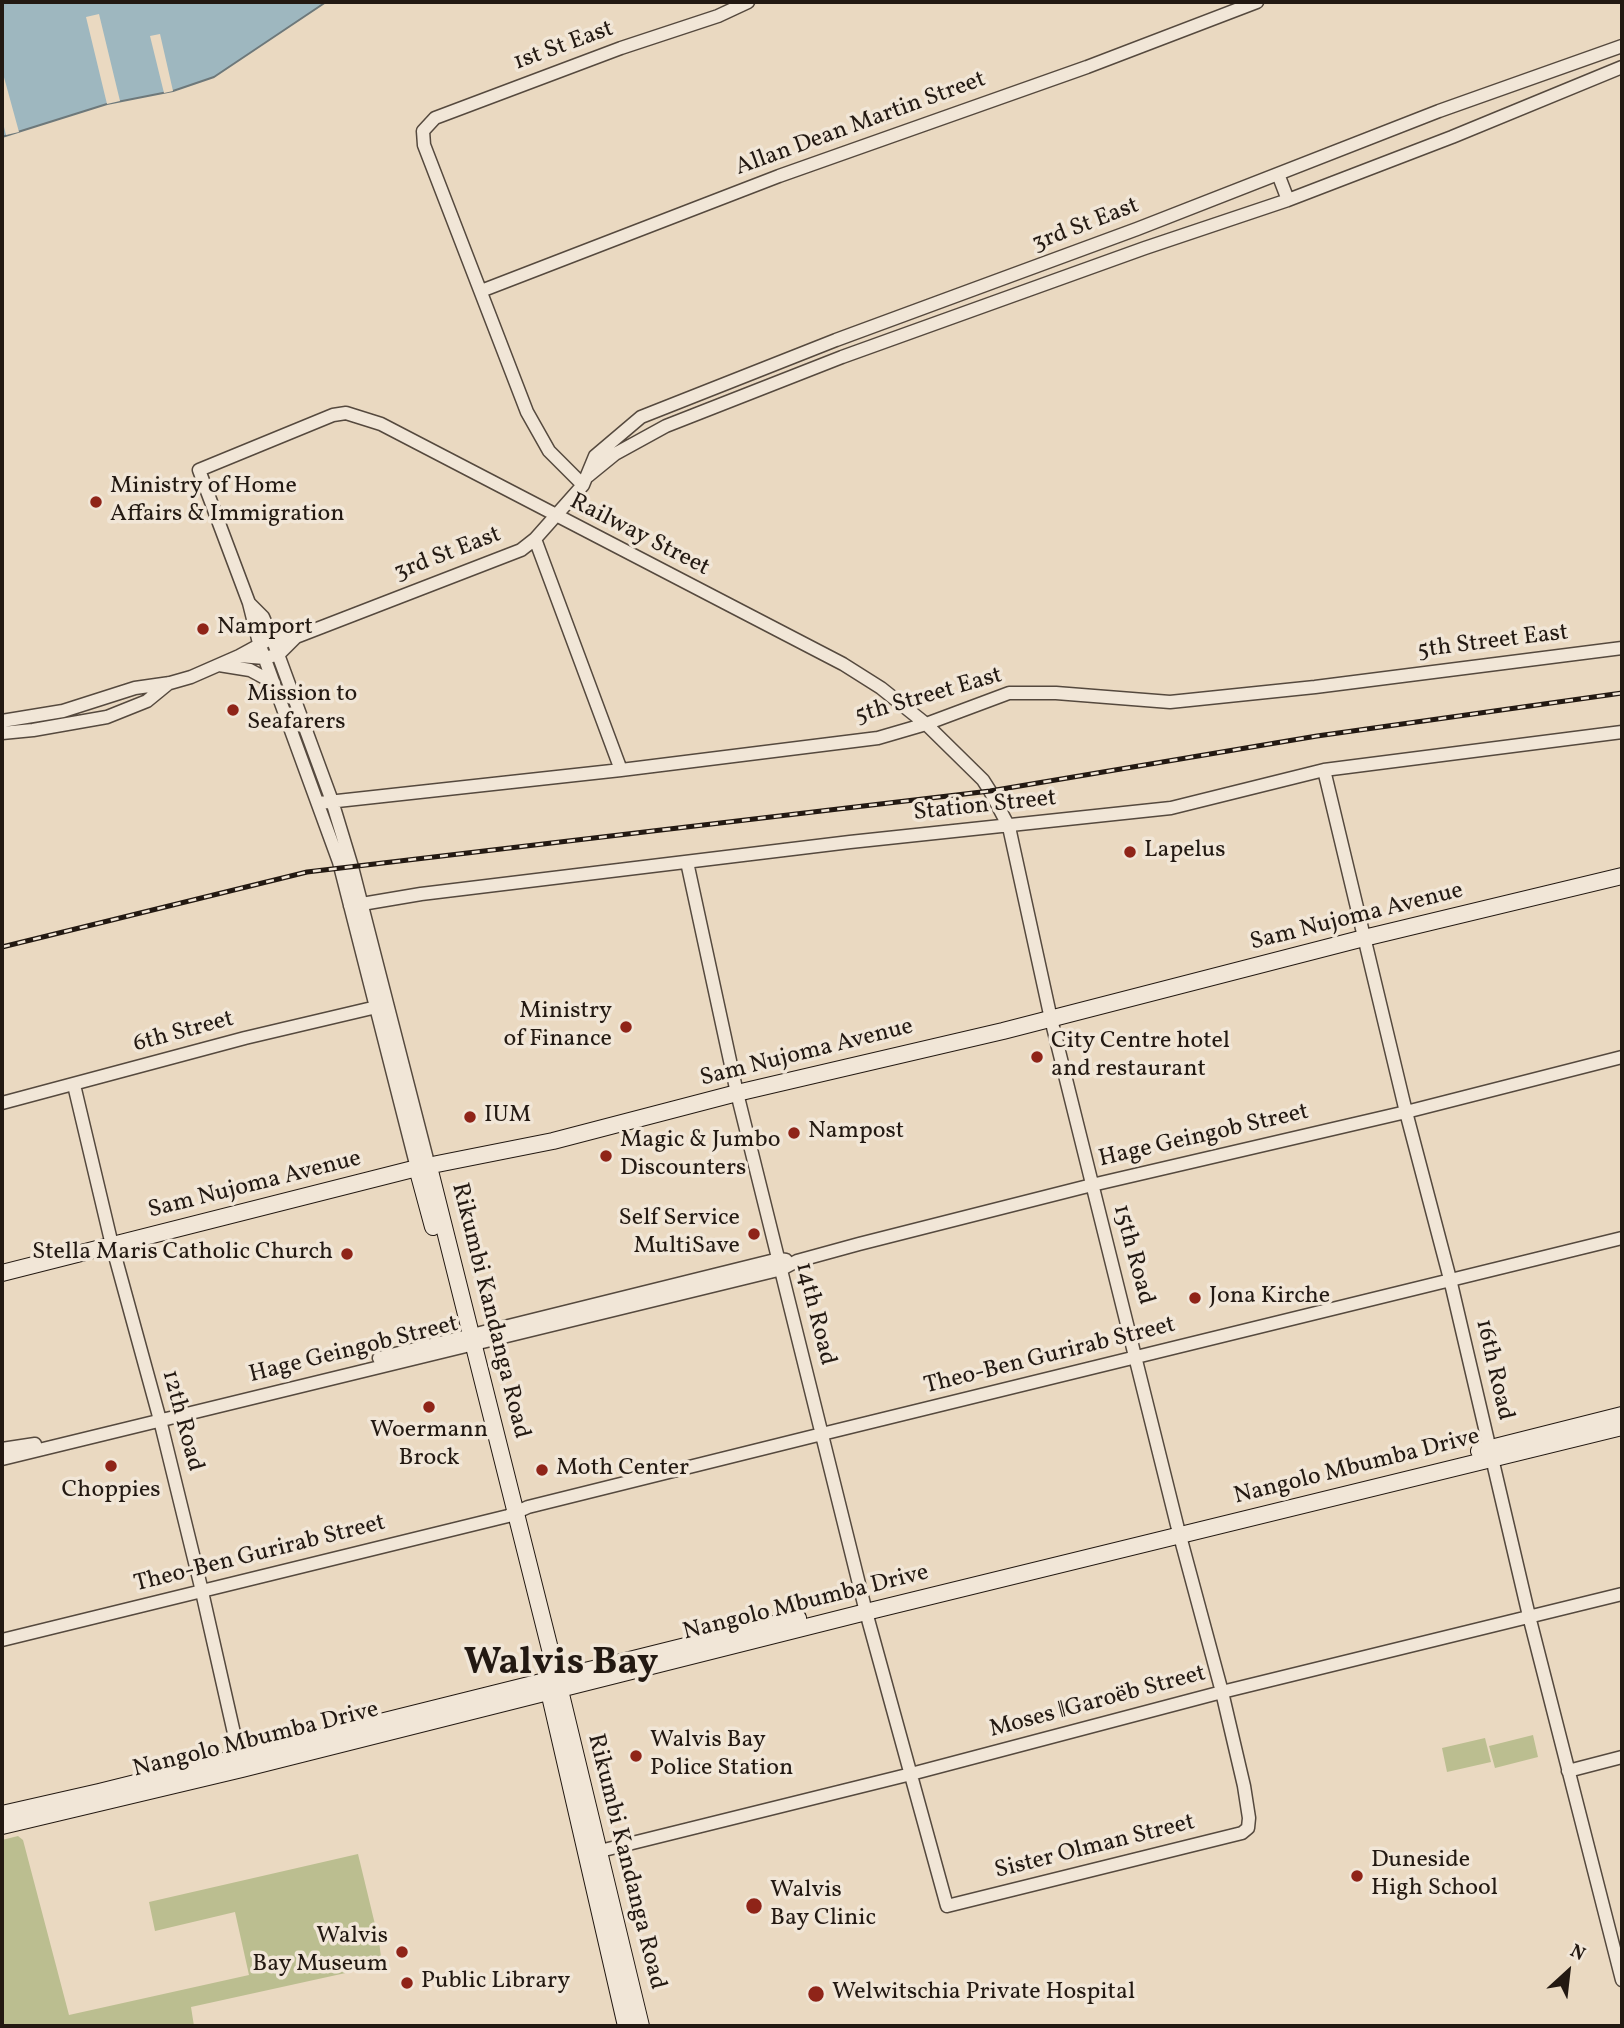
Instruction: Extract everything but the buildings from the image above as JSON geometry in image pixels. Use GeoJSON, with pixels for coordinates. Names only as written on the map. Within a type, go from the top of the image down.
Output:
{"type":"FeatureCollection","features":[{"type":"Feature","properties":{"kind":"main road","name":"Sam Nujoma Avenue"},"geometry":{"type":"LineString","coordinates":[[2,1273],[424,1168],[553,1141],[737,1093],[1051,1019],[1622,876]]}},
{"type":"Feature","properties":{"kind":"main road","name":"Rikumbi Kandanga Road"},"geometry":{"type":"LineString","coordinates":[[424,1168],[514,1510],[592,1853],[626,2026]]}},
{"type":"Feature","properties":{"kind":"main road","name":"Nangolo Mbumba Drive"},"geometry":{"type":"LineString","coordinates":[[2,1826],[553,1684],[1491,1453],[1622,1415]]}},
{"type":"Feature","properties":{"kind":"main road","name":"Nangolo Mbumba Drive"},"geometry":{"type":"LineString","coordinates":[[1491,1453],[1622,1427]]}},
{"type":"Feature","properties":{"kind":"main road","name":"Rikumbi Kandanga Road"},"geometry":{"type":"LineString","coordinates":[[553,1684],[563,1754],[641,2026]]}},
{"type":"Feature","properties":{"kind":"main road","name":"Nangolo Mbumba Drive"},"geometry":{"type":"LineString","coordinates":[[2,1814],[527,1697],[553,1684]]}},
{"type":"Feature","properties":{"kind":"main road"},"geometry":{"type":"LineString","coordinates":[[527,1697],[539,1702],[552,1742],[563,1754]]}},
{"type":"Feature","properties":{"kind":"street","name":"1st St East"},"geometry":{"type":"LineString","coordinates":[[481,292],[424,145],[423,131],[435,118],[621,48],[718,16],[748,2]]}},
{"type":"Feature","properties":{"kind":"street","name":"Allan Dean Martin Street"},"geometry":{"type":"LineString","coordinates":[[481,292],[779,176],[1257,2]]}},
{"type":"Feature","properties":{"kind":"street","name":"3rd St East"},"geometry":{"type":"LineString","coordinates":[[586,480],[595,456],[641,417],[836,340],[1065,257],[1439,111],[1622,46]]}},
{"type":"Feature","properties":{"kind":"street","name":"3rd St East"},"geometry":{"type":"LineString","coordinates":[[239,656],[272,638],[296,637],[521,550],[535,539],[586,480],[615,454],[666,426],[842,357],[1145,248],[1288,200],[1452,137],[1622,67]]}},
{"type":"Feature","properties":{"kind":"street"},"geometry":{"type":"LineString","coordinates":[[1278,174],[1288,200]]}},
{"type":"Feature","properties":{"kind":"street"},"geometry":{"type":"LineString","coordinates":[[1137,229],[1145,248]]}},
{"type":"Feature","properties":{"kind":"street"},"geometry":{"type":"LineString","coordinates":[[1065,257],[1072,275]]}},
{"type":"Feature","properties":{"kind":"street"},"geometry":{"type":"LineString","coordinates":[[481,292],[527,412],[549,451],[586,480]]}},
{"type":"Feature","properties":{"kind":"street","name":"Railway Street"},"geometry":{"type":"LineString","coordinates":[[249,603],[199,470],[333,415],[346,413],[380,424],[843,664],[881,688],[926,724],[983,780],[1009,827]]}},
{"type":"Feature","properties":{"kind":"street"},"geometry":{"type":"LineString","coordinates":[[535,539],[621,770]]}},
{"type":"Feature","properties":{"kind":"street"},"geometry":{"type":"LineString","coordinates":[[249,603],[263,617],[272,638]]}},
{"type":"Feature","properties":{"kind":"street"},"geometry":{"type":"LineString","coordinates":[[249,603],[259,643]]}},
{"type":"Feature","properties":{"kind":"street","name":"3rd St East"},"geometry":{"type":"LineString","coordinates":[[279,654],[296,637]]}},
{"type":"Feature","properties":{"kind":"street","name":"Rikumbi Kandanga Road"},"geometry":{"type":"LineString","coordinates":[[272,638],[325,802],[339,862],[355,906],[424,1168]]}},
{"type":"Feature","properties":{"kind":"street","name":"Rikumbi Kandanga Road"},"geometry":{"type":"LineString","coordinates":[[259,643],[325,802]]}},
{"type":"Feature","properties":{"kind":"street","name":"5th Street East"},"geometry":{"type":"LineString","coordinates":[[325,802],[621,770],[878,738],[926,724],[1009,693],[1056,693],[1170,702],[1314,687],[1622,648]]}},
{"type":"Feature","properties":{"kind":"street"},"geometry":{"type":"LineString","coordinates":[[2,721],[63,711],[135,688],[170,683],[239,656],[265,658],[279,654]]}},
{"type":"Feature","properties":{"kind":"street"},"geometry":{"type":"LineString","coordinates":[[217,664],[250,670],[274,683]]}},
{"type":"Feature","properties":{"kind":"street"},"geometry":{"type":"LineString","coordinates":[[2,733],[96,721],[147,701],[170,683]]}},
{"type":"Feature","properties":{"kind":"street","name":"Station Street"},"geometry":{"type":"LineString","coordinates":[[355,906],[421,894],[850,842],[1171,808],[1324,770],[1622,732]]}},
{"type":"Feature","properties":{"kind":"street","name":"16th Road"},"geometry":{"type":"LineString","coordinates":[[1324,770],[1406,1112],[1450,1279],[1529,1616],[1622,1980]]}},
{"type":"Feature","properties":{"kind":"street","name":"15th Road"},"geometry":{"type":"LineString","coordinates":[[1009,827],[1051,1019],[1222,1692]]}},
{"type":"Feature","properties":{"kind":"street","name":"14th Road"},"geometry":{"type":"LineString","coordinates":[[687,862],[737,1093],[865,1607],[911,1774]]}},
{"type":"Feature","properties":{"kind":"street","name":"6th Street"},"geometry":{"type":"LineString","coordinates":[[2,1102],[245,1038],[383,1006]]}},
{"type":"Feature","properties":{"kind":"street","name":"Hage Geingob Street"},"geometry":{"type":"LineString","coordinates":[[2,1449],[159,1416],[1622,1057]]}},
{"type":"Feature","properties":{"kind":"street","name":"12th Road"},"geometry":{"type":"LineString","coordinates":[[74,1085],[112,1245],[159,1416],[201,1586],[240,1763]]}},
{"type":"Feature","properties":{"kind":"street","name":"Theo-Ben Gurirab Street"},"geometry":{"type":"LineString","coordinates":[[2,1632],[514,1510],[1622,1238]]}},
{"type":"Feature","properties":{"kind":"street","name":"Hage Geingob Street"},"geometry":{"type":"LineString","coordinates":[[2,1459],[159,1416]]}},
{"type":"Feature","properties":{"kind":"street","name":"Theo-Ben Gurirab Street"},"geometry":{"type":"LineString","coordinates":[[2,1640],[201,1586]]}},
{"type":"Feature","properties":{"kind":"street","name":"Moses ǁGaroëb Street"},"geometry":{"type":"LineString","coordinates":[[592,1853],[911,1774],[1222,1692],[1622,1594]]}},
{"type":"Feature","properties":{"kind":"street","name":"Sister Olman Street"},"geometry":{"type":"LineString","coordinates":[[911,1774],[947,1906],[1242,1833],[1248,1828],[1249,1818],[1222,1692]]}},
{"type":"Feature","properties":{"kind":"street"},"geometry":{"type":"LineString","coordinates":[[1568,1771],[1622,1757]]}},
{"type":"Feature","properties":{"kind":"green space"},"geometry":{"type":"Polygon","coordinates":[[[1533,1735],[1538,1757],[1495,1768],[1489,1746],[1533,1735]]]}},
{"type":"Feature","properties":{"kind":"green space"},"geometry":{"type":"Polygon","coordinates":[[[1485,1738],[1491,1762],[1447,1772],[1442,1748],[1485,1738]]]}},
{"type":"Feature","properties":{"kind":"green space"},"geometry":{"type":"Polygon","coordinates":[[[18,1836],[23,1840],[69,2015],[249,1975],[235,1912],[155,1931],[149,1902],[358,1854],[379,1941],[382,1965],[191,2007],[194,2026],[2,2026],[2,1840],[18,1836]]]}},
{"type":"Feature","properties":{"kind":"water"},"geometry":{"type":"Polygon","coordinates":[[[2,2],[326,2],[214,77],[173,91],[107,104],[2,137],[2,2]]]}},
{"type":"Feature","properties":{"kind":"pier"},"geometry":{"type":"Polygon","coordinates":[[[99,14],[120,101],[107,104],[86,17],[99,14]]]}},
{"type":"Feature","properties":{"kind":"pier"},"geometry":{"type":"Polygon","coordinates":[[[160,34],[173,91],[164,93],[150,36],[160,34]]]}},
{"type":"Feature","properties":{"kind":"pier"},"geometry":{"type":"Polygon","coordinates":[[[2,70],[19,132],[6,135],[2,119],[2,70]]]}},
{"type":"Feature","properties":{"kind":"railway"},"geometry":{"type":"LineString","coordinates":[[2,947],[307,872],[990,791],[1317,736],[1622,693]]}},
{"type":"Feature","properties":{"kind":"place","name":"Ministry of Home Affairs & Immigration"},"geometry":{"type":"Point","coordinates":[96,502]}},
{"type":"Feature","properties":{"kind":"place","name":"Namport"},"geometry":{"type":"Point","coordinates":[203,629]}},
{"type":"Feature","properties":{"kind":"place","name":"Mission to Seafarers"},"geometry":{"type":"Point","coordinates":[233,710]}},
{"type":"Feature","properties":{"kind":"place","name":"Lapelus"},"geometry":{"type":"Point","coordinates":[1130,852]}},
{"type":"Feature","properties":{"kind":"place","name":"Ministry of Finance"},"geometry":{"type":"Point","coordinates":[626,1027]}},
{"type":"Feature","properties":{"kind":"place","name":"City Centre hotel and restaurant"},"geometry":{"type":"Point","coordinates":[1037,1057]}},
{"type":"Feature","properties":{"kind":"place","name":"IUM"},"geometry":{"type":"Point","coordinates":[470,1117]}},
{"type":"Feature","properties":{"kind":"place","name":"Nampost"},"geometry":{"type":"Point","coordinates":[794,1133]}},
{"type":"Feature","properties":{"kind":"place","name":"Magic & Jumbo Discounters"},"geometry":{"type":"Point","coordinates":[606,1156]}},
{"type":"Feature","properties":{"kind":"place","name":"Self Service MultiSave"},"geometry":{"type":"Point","coordinates":[754,1234]}},
{"type":"Feature","properties":{"kind":"place","name":"Stella Maris Catholic Church"},"geometry":{"type":"Point","coordinates":[347,1254]}},
{"type":"Feature","properties":{"kind":"place","name":"Jona Kirche"},"geometry":{"type":"Point","coordinates":[1195,1298]}},
{"type":"Feature","properties":{"kind":"place","name":"Woermann Brock"},"geometry":{"type":"Point","coordinates":[429,1407]}},
{"type":"Feature","properties":{"kind":"place","name":"Choppies"},"geometry":{"type":"Point","coordinates":[111,1466]}},
{"type":"Feature","properties":{"kind":"place","name":"Moth Center"},"geometry":{"type":"Point","coordinates":[542,1470]}},
{"type":"Feature","properties":{"kind":"place","name":"Walvis Bay Police Station"},"geometry":{"type":"Point","coordinates":[636,1756]}},
{"type":"Feature","properties":{"kind":"place","name":"Duneside High School"},"geometry":{"type":"Point","coordinates":[1357,1876]}},
{"type":"Feature","properties":{"kind":"place","name":"Walvis Bay Clinic"},"geometry":{"type":"Point","coordinates":[754,1906]}},
{"type":"Feature","properties":{"kind":"place","name":"Walvis Bay Museum"},"geometry":{"type":"Point","coordinates":[402,1952]}},
{"type":"Feature","properties":{"kind":"place","name":"Public Library"},"geometry":{"type":"Point","coordinates":[407,1983]}},
{"type":"Feature","properties":{"kind":"place","name":"Welwitschia Private Hospital"},"geometry":{"type":"Point","coordinates":[816,1994]}},
{"type":"Feature","properties":{"kind":"district","name":"Walvis Bay"},"geometry":{"type":"Point","coordinates":[561,1666]}}]}
